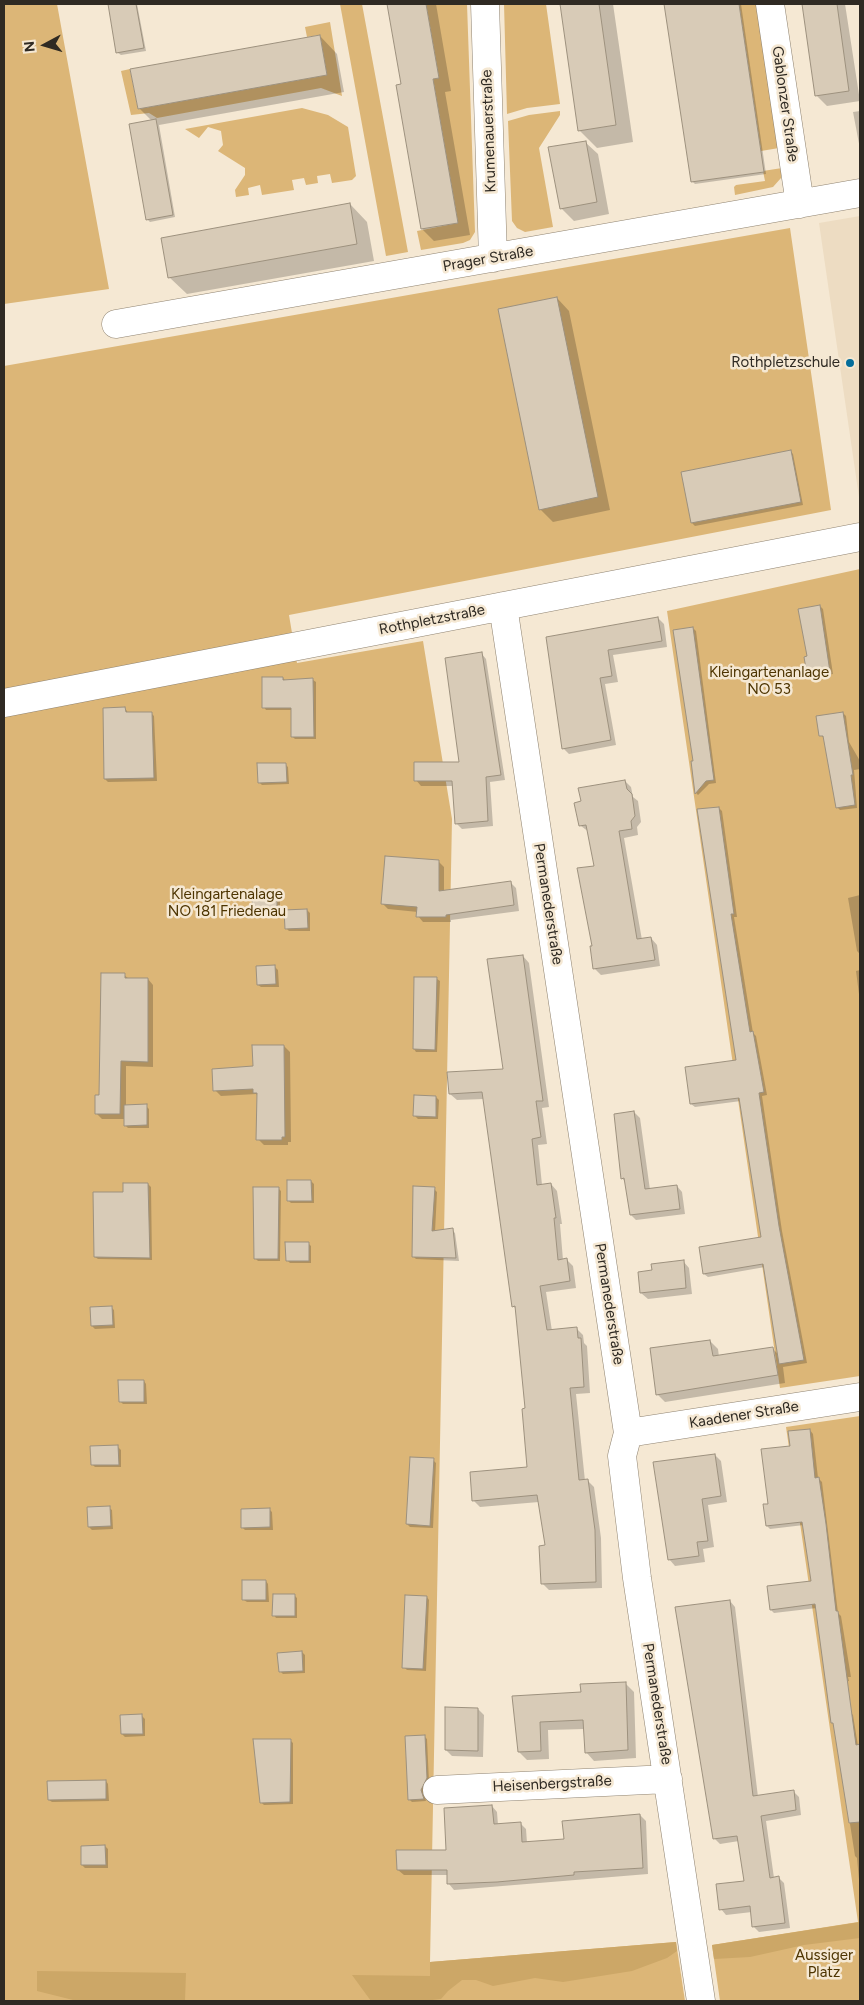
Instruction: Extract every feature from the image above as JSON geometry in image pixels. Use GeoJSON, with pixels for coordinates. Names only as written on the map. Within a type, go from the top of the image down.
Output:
{"type":"FeatureCollection","features":[{"type":"Feature","properties":{"kind":"street","name":"Krumenauerstraße"},"geometry":{"type":"LineString","coordinates":[[486,4],[493,258]]}},
{"type":"Feature","properties":{"kind":"street","name":"Gablonzer Straße"},"geometry":{"type":"LineString","coordinates":[[770,4],[800,204]]}},
{"type":"Feature","properties":{"kind":"street","name":"Prager Straße"},"geometry":{"type":"LineString","coordinates":[[116,324],[860,193]]}},
{"type":"Feature","properties":{"kind":"street","name":"Rothpletzstraße"},"geometry":{"type":"LineString","coordinates":[[4,703],[860,537]]}},
{"type":"Feature","properties":{"kind":"street","name":"Permanederstraße"},"geometry":{"type":"LineString","coordinates":[[503,606],[628,1433],[622,1456],[701,2001]]}},
{"type":"Feature","properties":{"kind":"street","name":"Kaadener Straße"},"geometry":{"type":"LineString","coordinates":[[628,1433],[860,1397]]}},
{"type":"Feature","properties":{"kind":"street","name":"Heisenbergstraße"},"geometry":{"type":"LineString","coordinates":[[437,1790],[668,1779]]}},
{"type":"Feature","properties":{"kind":"shaded area","name":"Rothpletzschule"},"geometry":{"type":"Polygon","coordinates":[[[860,216],[860,504],[819,223],[860,216]]]}},
{"type":"Feature","properties":{"kind":"shaded area"},"geometry":{"type":"Polygon","coordinates":[[[860,1922],[860,1938],[804,1945],[750,1957],[714,1959],[712,1945],[860,1922]]]}},
{"type":"Feature","properties":{"kind":"shaded area"},"geometry":{"type":"Polygon","coordinates":[[[676,1942],[677,1951],[667,1958],[632,1971],[563,1982],[535,1978],[493,1986],[476,1980],[462,1980],[441,1999],[424,2001],[371,2001],[352,1975],[430,1976],[430,1962],[676,1942]]]}},
{"type":"Feature","properties":{"kind":"shaded area"},"geometry":{"type":"Polygon","coordinates":[[[37,1971],[186,1973],[185,2001],[77,2001],[37,1991],[37,1971]]]}},
{"type":"Feature","properties":{"kind":"green space"},"geometry":{"type":"Polygon","coordinates":[[[4,4],[57,4],[109,289],[4,304],[4,4]]]}},
{"type":"Feature","properties":{"kind":"green space"},"geometry":{"type":"Polygon","coordinates":[[[340,4],[362,4],[408,252],[386,256],[340,4]]]}},
{"type":"Feature","properties":{"kind":"green space"},"geometry":{"type":"Polygon","coordinates":[[[426,4],[467,4],[475,232],[470,240],[463,243],[421,250],[417,231],[458,223],[433,79],[439,78],[426,4]]]}},
{"type":"Feature","properties":{"kind":"green space"},"geometry":{"type":"Polygon","coordinates":[[[504,4],[546,4],[560,104],[527,108],[507,114],[504,4]]]}},
{"type":"Feature","properties":{"kind":"green space"},"geometry":{"type":"Polygon","coordinates":[[[739,4],[757,4],[779,148],[761,151],[739,4]]]}},
{"type":"Feature","properties":{"kind":"green space"},"geometry":{"type":"Polygon","coordinates":[[[330,22],[342,96],[321,88],[157,118],[149,113],[131,115],[121,71],[130,69],[138,109],[327,75],[320,35],[307,37],[305,27],[330,22]]]}},
{"type":"Feature","properties":{"kind":"green space"},"geometry":{"type":"Polygon","coordinates":[[[302,108],[328,115],[348,127],[356,176],[352,180],[332,183],[330,174],[317,176],[318,183],[306,185],[304,178],[292,180],[294,190],[262,195],[260,185],[248,188],[249,195],[236,197],[235,190],[245,175],[245,168],[218,151],[223,145],[221,131],[208,127],[199,138],[185,129],[302,108]]]}},
{"type":"Feature","properties":{"kind":"green space"},"geometry":{"type":"Polygon","coordinates":[[[560,111],[560,115],[539,148],[553,227],[525,232],[517,228],[512,221],[508,121],[529,115],[560,111]]]}},
{"type":"Feature","properties":{"kind":"green space"},"geometry":{"type":"Polygon","coordinates":[[[782,168],[781,178],[773,187],[735,195],[734,187],[736,185],[765,181],[763,171],[782,168]]]}},
{"type":"Feature","properties":{"kind":"green space","name":"Kleingartenalage NO 181 Friedenau"},"geometry":{"type":"Polygon","coordinates":[[[790,228],[831,510],[289,615],[297,663],[423,641],[452,819],[430,1962],[676,1942],[685,2001],[4,2001],[4,366],[790,228]]]}},
{"type":"Feature","properties":{"kind":"green space","name":"Kleingartenanlage NO 53"},"geometry":{"type":"Polygon","coordinates":[[[860,569],[860,1376],[780,1388],[667,611],[860,569]]]}},
{"type":"Feature","properties":{"kind":"green space","name":"Aussiger Platz"},"geometry":{"type":"Polygon","coordinates":[[[860,1416],[860,2001],[720,2001],[712,1945],[858,1922],[786,1427],[860,1416]]]}},
{"type":"Feature","properties":{"kind":"building"},"geometry":{"type":"Polygon","coordinates":[[[108,4],[136,4],[144,48],[116,53],[108,4]]]}},
{"type":"Feature","properties":{"kind":"building"},"geometry":{"type":"Polygon","coordinates":[[[387,4],[426,4],[439,78],[433,79],[458,223],[421,229],[396,85],[401,84],[387,4]]]}},
{"type":"Feature","properties":{"kind":"building"},"geometry":{"type":"Polygon","coordinates":[[[560,4],[599,4],[616,125],[578,131],[560,4]]]}},
{"type":"Feature","properties":{"kind":"building"},"geometry":{"type":"Polygon","coordinates":[[[664,4],[739,4],[764,172],[691,182],[664,4]]]}},
{"type":"Feature","properties":{"kind":"building"},"geometry":{"type":"Polygon","coordinates":[[[802,4],[837,4],[849,91],[815,96],[802,4]]]}},
{"type":"Feature","properties":{"kind":"building"},"geometry":{"type":"Polygon","coordinates":[[[320,35],[327,75],[138,109],[130,69],[320,35]]]}},
{"type":"Feature","properties":{"kind":"building"},"geometry":{"type":"Polygon","coordinates":[[[156,119],[173,215],[146,220],[129,124],[156,119]]]}},
{"type":"Feature","properties":{"kind":"building"},"geometry":{"type":"Polygon","coordinates":[[[586,141],[597,202],[560,209],[548,147],[586,141]]]}},
{"type":"Feature","properties":{"kind":"building"},"geometry":{"type":"Polygon","coordinates":[[[350,203],[357,244],[168,278],[161,238],[350,203]]]}},
{"type":"Feature","properties":{"kind":"building"},"geometry":{"type":"Polygon","coordinates":[[[557,297],[598,497],[539,510],[498,309],[557,297]]]}},
{"type":"Feature","properties":{"kind":"building"},"geometry":{"type":"Polygon","coordinates":[[[791,450],[801,502],[691,523],[681,472],[791,450]]]}},
{"type":"Feature","properties":{"kind":"building"},"geometry":{"type":"Polygon","coordinates":[[[820,605],[830,672],[807,675],[804,657],[807,656],[798,609],[820,605]]]}},
{"type":"Feature","properties":{"kind":"building"},"geometry":{"type":"Polygon","coordinates":[[[658,617],[662,641],[608,650],[612,676],[600,678],[611,740],[562,749],[546,637],[658,617]]]}},
{"type":"Feature","properties":{"kind":"building"},"geometry":{"type":"Polygon","coordinates":[[[693,627],[714,780],[706,781],[695,794],[691,761],[693,761],[673,630],[693,627]]]}},
{"type":"Feature","properties":{"kind":"building"},"geometry":{"type":"Polygon","coordinates":[[[482,652],[501,775],[486,777],[488,821],[455,824],[452,781],[414,781],[414,762],[459,762],[445,658],[482,652]]]}},
{"type":"Feature","properties":{"kind":"building"},"geometry":{"type":"Polygon","coordinates":[[[262,677],[283,677],[283,680],[313,678],[314,737],[291,737],[291,708],[262,708],[262,677]]]}},
{"type":"Feature","properties":{"kind":"building"},"geometry":{"type":"Polygon","coordinates":[[[125,707],[126,712],[152,712],[154,778],[104,779],[103,708],[125,707]]]}},
{"type":"Feature","properties":{"kind":"building"},"geometry":{"type":"Polygon","coordinates":[[[843,712],[853,775],[851,775],[855,805],[836,808],[823,736],[819,736],[816,716],[843,712]]]}},
{"type":"Feature","properties":{"kind":"building"},"geometry":{"type":"Polygon","coordinates":[[[257,763],[286,763],[287,782],[258,783],[257,763]]]}},
{"type":"Feature","properties":{"kind":"building"},"geometry":{"type":"Polygon","coordinates":[[[625,780],[627,789],[632,794],[635,816],[631,821],[632,829],[619,831],[637,939],[651,937],[655,960],[593,969],[590,946],[592,946],[577,868],[594,866],[586,825],[579,826],[574,803],[581,801],[578,788],[625,780]]]}},
{"type":"Feature","properties":{"kind":"building"},"geometry":{"type":"Polygon","coordinates":[[[719,807],[734,914],[731,914],[750,1032],[753,1031],[764,1092],[759,1093],[779,1226],[804,1360],[779,1364],[763,1264],[703,1274],[699,1247],[761,1237],[739,1098],[690,1104],[685,1067],[736,1060],[697,809],[719,807]]]}},
{"type":"Feature","properties":{"kind":"building"},"geometry":{"type":"Polygon","coordinates":[[[385,856],[439,860],[439,891],[511,881],[514,905],[446,915],[446,917],[416,917],[417,907],[381,904],[385,856]]]}},
{"type":"Feature","properties":{"kind":"building"},"geometry":{"type":"Polygon","coordinates":[[[252,897],[277,897],[277,915],[253,916],[252,897]]]}},
{"type":"Feature","properties":{"kind":"building"},"geometry":{"type":"Polygon","coordinates":[[[307,909],[308,928],[285,929],[284,910],[307,909]]]}},
{"type":"Feature","properties":{"kind":"building"},"geometry":{"type":"Polygon","coordinates":[[[523,955],[543,1101],[536,1101],[541,1137],[532,1139],[537,1185],[551,1183],[556,1218],[554,1218],[558,1260],[567,1258],[570,1281],[540,1286],[547,1330],[577,1327],[578,1338],[581,1338],[584,1387],[570,1388],[579,1480],[588,1479],[595,1530],[596,1582],[541,1584],[539,1546],[545,1545],[537,1495],[472,1501],[470,1472],[527,1467],[522,1409],[525,1408],[515,1306],[512,1307],[482,1092],[449,1094],[447,1072],[503,1069],[487,959],[523,955]]]}},
{"type":"Feature","properties":{"kind":"building"},"geometry":{"type":"Polygon","coordinates":[[[275,965],[276,984],[257,985],[256,966],[275,965]]]}},
{"type":"Feature","properties":{"kind":"building"},"geometry":{"type":"Polygon","coordinates":[[[101,973],[125,973],[125,978],[148,978],[148,1062],[121,1061],[120,1114],[95,1114],[95,1095],[99,1095],[101,973]]]}},
{"type":"Feature","properties":{"kind":"building"},"geometry":{"type":"Polygon","coordinates":[[[414,977],[437,977],[435,1050],[413,1049],[414,977]]]}},
{"type":"Feature","properties":{"kind":"building"},"geometry":{"type":"Polygon","coordinates":[[[252,1045],[284,1045],[285,1137],[282,1137],[282,1140],[256,1140],[257,1093],[253,1093],[253,1089],[213,1091],[212,1069],[253,1066],[252,1045]]]}},
{"type":"Feature","properties":{"kind":"building"},"geometry":{"type":"Polygon","coordinates":[[[414,1095],[436,1096],[436,1117],[413,1116],[414,1095]]]}},
{"type":"Feature","properties":{"kind":"building"},"geometry":{"type":"Polygon","coordinates":[[[147,1104],[147,1125],[124,1126],[124,1105],[147,1104]]]}},
{"type":"Feature","properties":{"kind":"building"},"geometry":{"type":"Polygon","coordinates":[[[634,1111],[645,1189],[677,1185],[680,1209],[630,1215],[624,1178],[621,1179],[614,1114],[634,1111]]]}},
{"type":"Feature","properties":{"kind":"building"},"geometry":{"type":"Polygon","coordinates":[[[287,1180],[311,1180],[312,1201],[287,1201],[287,1180]]]}},
{"type":"Feature","properties":{"kind":"building"},"geometry":{"type":"Polygon","coordinates":[[[123,1183],[148,1183],[150,1258],[94,1257],[93,1192],[123,1192],[123,1183]]]}},
{"type":"Feature","properties":{"kind":"building"},"geometry":{"type":"Polygon","coordinates":[[[413,1186],[435,1187],[432,1231],[453,1228],[456,1258],[412,1257],[413,1186]]]}},
{"type":"Feature","properties":{"kind":"building"},"geometry":{"type":"Polygon","coordinates":[[[253,1187],[279,1187],[278,1259],[254,1259],[253,1187]]]}},
{"type":"Feature","properties":{"kind":"building"},"geometry":{"type":"Polygon","coordinates":[[[285,1242],[309,1242],[309,1261],[286,1261],[285,1242]]]}},
{"type":"Feature","properties":{"kind":"building"},"geometry":{"type":"Polygon","coordinates":[[[684,1260],[686,1288],[640,1293],[638,1272],[652,1270],[651,1264],[684,1260]]]}},
{"type":"Feature","properties":{"kind":"building"},"geometry":{"type":"Polygon","coordinates":[[[112,1306],[113,1325],[91,1326],[90,1307],[112,1306]]]}},
{"type":"Feature","properties":{"kind":"building"},"geometry":{"type":"Polygon","coordinates":[[[710,1340],[713,1356],[773,1347],[778,1375],[656,1395],[650,1348],[710,1340]]]}},
{"type":"Feature","properties":{"kind":"building"},"geometry":{"type":"Polygon","coordinates":[[[118,1380],[144,1380],[144,1402],[119,1402],[118,1380]]]}},
{"type":"Feature","properties":{"kind":"building"},"geometry":{"type":"Polygon","coordinates":[[[810,1429],[815,1478],[819,1477],[826,1524],[836,1611],[838,1611],[856,1745],[860,1744],[860,1822],[849,1823],[833,1723],[831,1723],[815,1604],[770,1610],[767,1586],[811,1581],[802,1522],[766,1526],[763,1504],[768,1504],[761,1449],[790,1446],[788,1431],[810,1429]]]}},
{"type":"Feature","properties":{"kind":"building"},"geometry":{"type":"Polygon","coordinates":[[[118,1445],[119,1465],[91,1465],[90,1446],[118,1445]]]}},
{"type":"Feature","properties":{"kind":"building"},"geometry":{"type":"Polygon","coordinates":[[[715,1454],[721,1496],[702,1499],[708,1541],[697,1542],[699,1556],[668,1560],[653,1462],[715,1454]]]}},
{"type":"Feature","properties":{"kind":"building"},"geometry":{"type":"Polygon","coordinates":[[[410,1457],[434,1458],[430,1526],[406,1524],[410,1457]]]}},
{"type":"Feature","properties":{"kind":"building"},"geometry":{"type":"Polygon","coordinates":[[[110,1506],[111,1526],[88,1527],[87,1507],[110,1506]]]}},
{"type":"Feature","properties":{"kind":"building"},"geometry":{"type":"Polygon","coordinates":[[[270,1508],[270,1527],[241,1528],[241,1509],[270,1508]]]}},
{"type":"Feature","properties":{"kind":"building"},"geometry":{"type":"Polygon","coordinates":[[[242,1580],[266,1580],[266,1600],[242,1600],[242,1580]]]}},
{"type":"Feature","properties":{"kind":"building"},"geometry":{"type":"Polygon","coordinates":[[[273,1594],[295,1594],[295,1616],[272,1616],[273,1594]]]}},
{"type":"Feature","properties":{"kind":"building"},"geometry":{"type":"Polygon","coordinates":[[[405,1595],[427,1596],[423,1669],[402,1668],[405,1595]]]}},
{"type":"Feature","properties":{"kind":"building"},"geometry":{"type":"Polygon","coordinates":[[[730,1600],[753,1796],[794,1790],[796,1810],[761,1816],[770,1878],[779,1876],[785,1923],[752,1927],[750,1906],[719,1910],[716,1884],[744,1881],[737,1836],[713,1839],[675,1607],[730,1600]]]}},
{"type":"Feature","properties":{"kind":"building"},"geometry":{"type":"Polygon","coordinates":[[[302,1651],[303,1671],[279,1672],[277,1653],[302,1651]]]}},
{"type":"Feature","properties":{"kind":"building"},"geometry":{"type":"Polygon","coordinates":[[[626,1682],[628,1750],[585,1753],[583,1720],[540,1722],[541,1751],[518,1752],[512,1696],[581,1692],[580,1684],[626,1682]]]}},
{"type":"Feature","properties":{"kind":"building"},"geometry":{"type":"Polygon","coordinates":[[[445,1707],[478,1708],[478,1751],[445,1750],[445,1707]]]}},
{"type":"Feature","properties":{"kind":"building"},"geometry":{"type":"Polygon","coordinates":[[[142,1714],[143,1734],[121,1734],[120,1715],[142,1714]]]}},
{"type":"Feature","properties":{"kind":"building"},"geometry":{"type":"Polygon","coordinates":[[[425,1735],[427,1778],[421,1790],[424,1799],[408,1800],[405,1736],[425,1735]]]}},
{"type":"Feature","properties":{"kind":"building"},"geometry":{"type":"Polygon","coordinates":[[[253,1739],[291,1739],[290,1802],[260,1803],[253,1739]]]}},
{"type":"Feature","properties":{"kind":"building"},"geometry":{"type":"Polygon","coordinates":[[[106,1780],[106,1799],[48,1800],[47,1781],[106,1780]]]}},
{"type":"Feature","properties":{"kind":"building"},"geometry":{"type":"Polygon","coordinates":[[[492,1805],[494,1824],[521,1822],[522,1842],[564,1839],[562,1821],[640,1814],[643,1868],[574,1872],[574,1875],[497,1882],[447,1884],[447,1870],[397,1870],[396,1850],[446,1850],[444,1808],[492,1805]]]}},
{"type":"Feature","properties":{"kind":"building"},"geometry":{"type":"Polygon","coordinates":[[[105,1845],[106,1865],[81,1865],[81,1846],[105,1845]]]}},
{"type":"Feature","properties":{"kind":"place","name":"Rothpletzschule"},"geometry":{"type":"Point","coordinates":[850,363]}}]}
